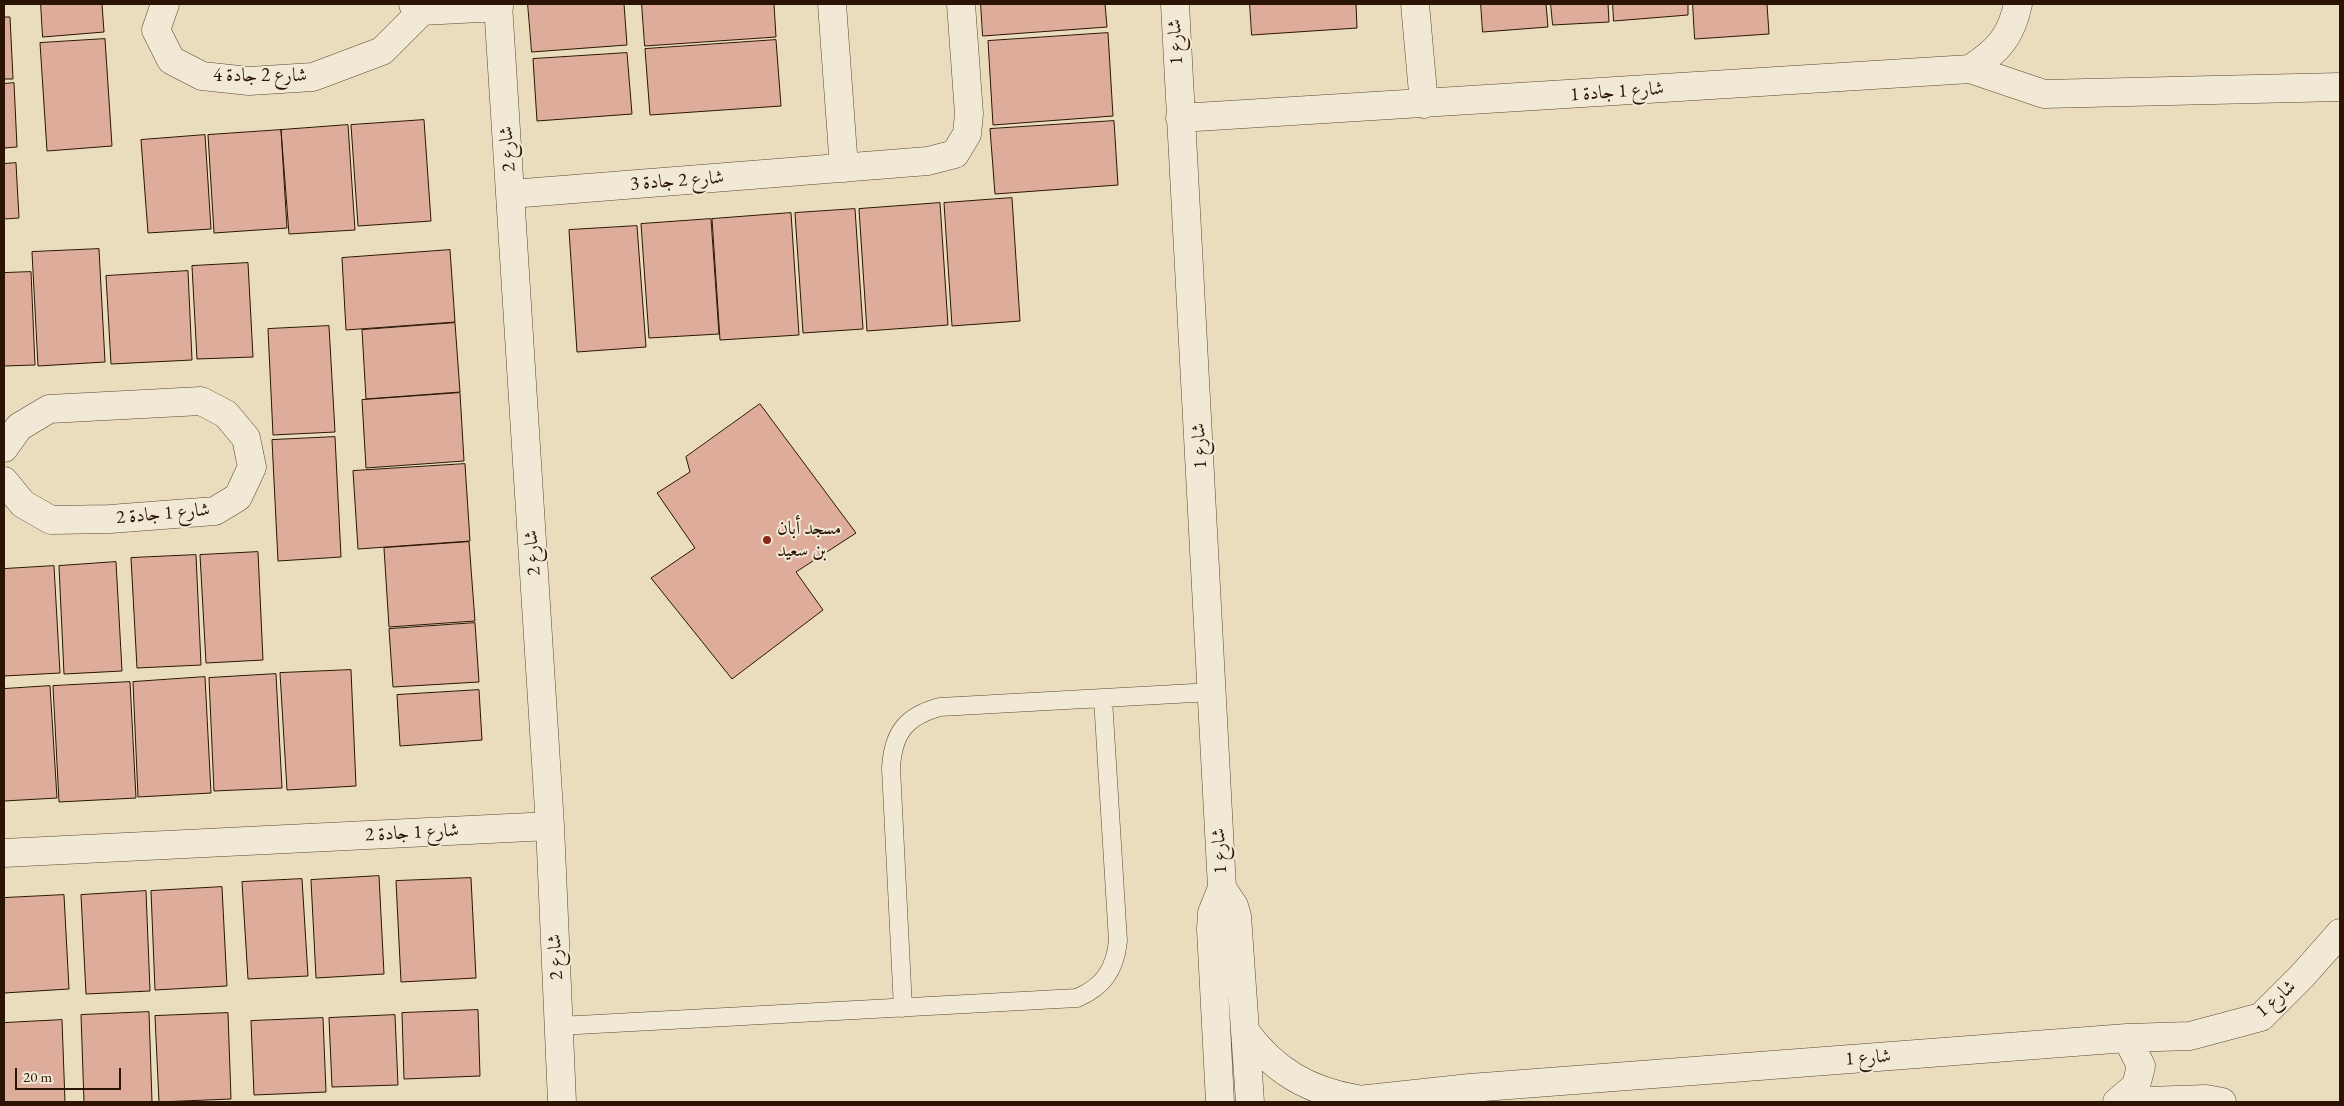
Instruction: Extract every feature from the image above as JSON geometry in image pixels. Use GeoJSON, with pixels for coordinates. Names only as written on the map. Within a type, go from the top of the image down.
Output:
{"type":"FeatureCollection","features":[{"type":"Feature","properties":{"kind":"street","name":"شارع 2 جادة 4"},"geometry":{"type":"LineString","coordinates":[[165,4],[156,30],[171,60],[202,76],[249,80],[314,77],[382,51],[417,7],[498,5]]}},
{"type":"Feature","properties":{"kind":"street"},"geometry":{"type":"LineString","coordinates":[[832,4],[844,168]]}},
{"type":"Feature","properties":{"kind":"street","name":"شارع 2 جادة 3"},"geometry":{"type":"LineString","coordinates":[[511,194],[928,161],[955,154],[967,134],[969,114],[961,4]]}},
{"type":"Feature","properties":{"kind":"street","name":"شارع 1"},"geometry":{"type":"LineString","coordinates":[[1175,4],[1222,888],[1212,913],[1211,929],[1220,1102]]}},
{"type":"Feature","properties":{"kind":"street"},"geometry":{"type":"LineString","coordinates":[[1416,4],[1424,104]]}},
{"type":"Feature","properties":{"kind":"street","name":"شارع 1 جادة 1"},"geometry":{"type":"LineString","coordinates":[[1180,118],[1970,69],[1991,56],[2007,38],[2018,4]]}},
{"type":"Feature","properties":{"kind":"street","name":"شارع 2"},"geometry":{"type":"LineString","coordinates":[[498,5],[550,826],[562,1102]]}},
{"type":"Feature","properties":{"kind":"street"},"geometry":{"type":"LineString","coordinates":[[1970,69],[2044,94],[2340,87]]}},
{"type":"Feature","properties":{"kind":"street","name":"شارع 1 جادة 2"},"geometry":{"type":"LineString","coordinates":[[4,448],[18,427],[49,409],[201,401],[226,414],[246,438],[252,467],[238,497],[215,512],[51,520],[23,504],[4,482]]}},
{"type":"Feature","properties":{"kind":"street","name":"شارع 1 جادة 2"},"geometry":{"type":"LineString","coordinates":[[4,853],[550,826]]}},
{"type":"Feature","properties":{"kind":"street","name":"شارع 1"},"geometry":{"type":"LineString","coordinates":[[1222,888],[1234,906],[1237,916],[1250,1102]]}},
{"type":"Feature","properties":{"kind":"street","name":"شارع 1"},"geometry":{"type":"LineString","coordinates":[[1245,1031],[1258,1050],[1293,1078],[1348,1101],[1470,1088],[2127,1038],[2190,1036],[2261,1017],[2303,975],[2340,933]]}},
{"type":"Feature","properties":{"kind":"street"},"geometry":{"type":"LineString","coordinates":[[2118,1102],[2136,1086],[2141,1066],[2127,1038]]}},
{"type":"Feature","properties":{"kind":"street"},"geometry":{"type":"LineString","coordinates":[[2118,1102],[2206,1099],[2222,1102]]}},
{"type":"Feature","properties":{"kind":"lane"},"geometry":{"type":"LineString","coordinates":[[903,1008],[891,768],[892,750],[898,734],[909,721],[924,712],[940,707],[1212,692]]}},
{"type":"Feature","properties":{"kind":"lane"},"geometry":{"type":"LineString","coordinates":[[559,1026],[1077,998],[1090,992],[1103,983],[1111,971],[1117,956],[1118,942],[1103,699]]}},
{"type":"Feature","properties":{"kind":"building"},"geometry":{"type":"Polygon","coordinates":[[[41,4],[102,4],[104,32],[43,37],[41,4]]]}},
{"type":"Feature","properties":{"kind":"building"},"geometry":{"type":"Polygon","coordinates":[[[528,4],[624,4],[627,45],[532,52],[528,4]]]}},
{"type":"Feature","properties":{"kind":"building"},"geometry":{"type":"Polygon","coordinates":[[[642,4],[774,4],[776,37],[645,46],[642,4]]]}},
{"type":"Feature","properties":{"kind":"building"},"geometry":{"type":"Polygon","coordinates":[[[981,4],[1105,4],[1107,27],[983,36],[981,4]]]}},
{"type":"Feature","properties":{"kind":"building"},"geometry":{"type":"Polygon","coordinates":[[[1250,4],[1356,4],[1357,28],[1252,35],[1250,4]]]}},
{"type":"Feature","properties":{"kind":"building"},"geometry":{"type":"Polygon","coordinates":[[[1481,4],[1546,4],[1548,27],[1483,32],[1481,4]]]}},
{"type":"Feature","properties":{"kind":"building"},"geometry":{"type":"Polygon","coordinates":[[[1551,4],[1608,4],[1609,22],[1553,25],[1551,4]]]}},
{"type":"Feature","properties":{"kind":"building"},"geometry":{"type":"Polygon","coordinates":[[[1613,4],[1688,4],[1688,15],[1614,21],[1613,4]]]}},
{"type":"Feature","properties":{"kind":"building"},"geometry":{"type":"Polygon","coordinates":[[[1693,4],[1767,4],[1769,34],[1695,39],[1693,4]]]}},
{"type":"Feature","properties":{"kind":"building"},"geometry":{"type":"Polygon","coordinates":[[[4,17],[10,17],[13,79],[4,79],[4,17]]]}},
{"type":"Feature","properties":{"kind":"building"},"geometry":{"type":"Polygon","coordinates":[[[1108,33],[1113,116],[993,125],[988,41],[1108,33]]]}},
{"type":"Feature","properties":{"kind":"building"},"geometry":{"type":"Polygon","coordinates":[[[105,39],[112,146],[47,151],[40,43],[105,39]]]}},
{"type":"Feature","properties":{"kind":"building"},"geometry":{"type":"Polygon","coordinates":[[[776,40],[781,106],[650,115],[645,49],[776,40]]]}},
{"type":"Feature","properties":{"kind":"building"},"geometry":{"type":"Polygon","coordinates":[[[627,53],[632,114],[537,121],[533,59],[627,53]]]}},
{"type":"Feature","properties":{"kind":"building"},"geometry":{"type":"Polygon","coordinates":[[[14,83],[17,147],[4,148],[4,84],[14,83]]]}},
{"type":"Feature","properties":{"kind":"building"},"geometry":{"type":"Polygon","coordinates":[[[424,120],[431,221],[358,226],[351,125],[424,120]]]}},
{"type":"Feature","properties":{"kind":"building"},"geometry":{"type":"Polygon","coordinates":[[[1114,121],[1118,185],[995,194],[990,129],[1114,121]]]}},
{"type":"Feature","properties":{"kind":"building"},"geometry":{"type":"Polygon","coordinates":[[[348,125],[355,230],[289,234],[281,130],[348,125]]]}},
{"type":"Feature","properties":{"kind":"building"},"geometry":{"type":"Polygon","coordinates":[[[281,130],[287,228],[214,233],[208,135],[281,130]]]}},
{"type":"Feature","properties":{"kind":"building"},"geometry":{"type":"Polygon","coordinates":[[[205,135],[211,229],[148,233],[141,140],[205,135]]]}},
{"type":"Feature","properties":{"kind":"building"},"geometry":{"type":"Polygon","coordinates":[[[16,163],[19,218],[4,219],[4,164],[16,163]]]}},
{"type":"Feature","properties":{"kind":"building"},"geometry":{"type":"Polygon","coordinates":[[[1012,198],[1020,321],[952,326],[944,203],[1012,198]]]}},
{"type":"Feature","properties":{"kind":"building"},"geometry":{"type":"Polygon","coordinates":[[[940,203],[948,325],[867,331],[859,209],[940,203]]]}},
{"type":"Feature","properties":{"kind":"building"},"geometry":{"type":"Polygon","coordinates":[[[855,209],[863,329],[803,333],[795,213],[855,209]]]}},
{"type":"Feature","properties":{"kind":"building"},"geometry":{"type":"Polygon","coordinates":[[[791,213],[799,335],[720,340],[712,219],[791,213]]]}},
{"type":"Feature","properties":{"kind":"building"},"geometry":{"type":"Polygon","coordinates":[[[711,219],[719,334],[649,338],[641,224],[711,219]]]}},
{"type":"Feature","properties":{"kind":"building"},"geometry":{"type":"Polygon","coordinates":[[[637,226],[646,347],[577,352],[569,230],[637,226]]]}},
{"type":"Feature","properties":{"kind":"building"},"geometry":{"type":"Polygon","coordinates":[[[99,249],[105,362],[38,366],[32,252],[99,249]]]}},
{"type":"Feature","properties":{"kind":"building"},"geometry":{"type":"Polygon","coordinates":[[[450,250],[455,322],[346,330],[342,258],[450,250]]]}},
{"type":"Feature","properties":{"kind":"building"},"geometry":{"type":"Polygon","coordinates":[[[248,263],[253,357],[197,359],[192,266],[248,263]]]}},
{"type":"Feature","properties":{"kind":"building"},"geometry":{"type":"Polygon","coordinates":[[[188,271],[192,360],[111,364],[106,276],[188,271]]]}},
{"type":"Feature","properties":{"kind":"building"},"geometry":{"type":"Polygon","coordinates":[[[31,272],[35,365],[4,366],[4,273],[31,272]]]}},
{"type":"Feature","properties":{"kind":"building"},"geometry":{"type":"Polygon","coordinates":[[[455,323],[460,392],[366,399],[362,330],[455,323]]]}},
{"type":"Feature","properties":{"kind":"building"},"geometry":{"type":"Polygon","coordinates":[[[329,326],[335,432],[273,435],[268,329],[329,326]]]}},
{"type":"Feature","properties":{"kind":"building"},"geometry":{"type":"Polygon","coordinates":[[[460,393],[464,461],[366,468],[362,400],[460,393]]]}},
{"type":"Feature","properties":{"kind":"building","name":"مسجد أبان بن سعيد"},"geometry":{"type":"Polygon","coordinates":[[[760,404],[856,533],[796,572],[823,610],[732,679],[651,578],[695,548],[657,493],[690,472],[686,457],[760,404]]]}},
{"type":"Feature","properties":{"kind":"building"},"geometry":{"type":"Polygon","coordinates":[[[335,437],[341,557],[278,561],[272,440],[335,437]]]}},
{"type":"Feature","properties":{"kind":"building"},"geometry":{"type":"Polygon","coordinates":[[[465,464],[470,541],[358,549],[353,471],[465,464]]]}},
{"type":"Feature","properties":{"kind":"building"},"geometry":{"type":"Polygon","coordinates":[[[469,542],[475,621],[389,627],[384,548],[469,542]]]}},
{"type":"Feature","properties":{"kind":"building"},"geometry":{"type":"Polygon","coordinates":[[[258,552],[263,660],[206,663],[200,555],[258,552]]]}},
{"type":"Feature","properties":{"kind":"building"},"geometry":{"type":"Polygon","coordinates":[[[196,555],[201,665],[137,668],[131,558],[196,555]]]}},
{"type":"Feature","properties":{"kind":"building"},"geometry":{"type":"Polygon","coordinates":[[[116,562],[122,671],[64,674],[59,566],[116,562]]]}},
{"type":"Feature","properties":{"kind":"building"},"geometry":{"type":"Polygon","coordinates":[[[54,566],[60,673],[4,676],[4,569],[54,566]]]}},
{"type":"Feature","properties":{"kind":"building"},"geometry":{"type":"Polygon","coordinates":[[[475,623],[479,682],[393,687],[389,629],[475,623]]]}},
{"type":"Feature","properties":{"kind":"building"},"geometry":{"type":"Polygon","coordinates":[[[351,670],[356,786],[287,790],[280,673],[351,670]]]}},
{"type":"Feature","properties":{"kind":"building"},"geometry":{"type":"Polygon","coordinates":[[[276,674],[282,788],[214,791],[209,678],[276,674]]]}},
{"type":"Feature","properties":{"kind":"building"},"geometry":{"type":"Polygon","coordinates":[[[205,677],[211,793],[138,797],[133,682],[205,677]]]}},
{"type":"Feature","properties":{"kind":"building"},"geometry":{"type":"Polygon","coordinates":[[[130,682],[136,798],[59,802],[53,686],[130,682]]]}},
{"type":"Feature","properties":{"kind":"building"},"geometry":{"type":"Polygon","coordinates":[[[50,686],[57,798],[4,801],[4,689],[50,686]]]}},
{"type":"Feature","properties":{"kind":"building"},"geometry":{"type":"Polygon","coordinates":[[[479,690],[482,740],[400,746],[397,695],[479,690]]]}},
{"type":"Feature","properties":{"kind":"building"},"geometry":{"type":"Polygon","coordinates":[[[379,876],[384,974],[316,978],[311,880],[379,876]]]}},
{"type":"Feature","properties":{"kind":"building"},"geometry":{"type":"Polygon","coordinates":[[[471,878],[476,978],[401,982],[396,881],[471,878]]]}},
{"type":"Feature","properties":{"kind":"building"},"geometry":{"type":"Polygon","coordinates":[[[302,879],[308,976],[248,979],[242,882],[302,879]]]}},
{"type":"Feature","properties":{"kind":"building"},"geometry":{"type":"Polygon","coordinates":[[[222,887],[227,986],[155,990],[151,891],[222,887]]]}},
{"type":"Feature","properties":{"kind":"building"},"geometry":{"type":"Polygon","coordinates":[[[146,891],[150,991],[86,994],[81,895],[146,891]]]}},
{"type":"Feature","properties":{"kind":"building"},"geometry":{"type":"Polygon","coordinates":[[[64,895],[69,989],[4,993],[4,898],[64,895]]]}},
{"type":"Feature","properties":{"kind":"building"},"geometry":{"type":"Polygon","coordinates":[[[478,1010],[480,1076],[404,1079],[402,1013],[478,1010]]]}},
{"type":"Feature","properties":{"kind":"building"},"geometry":{"type":"Polygon","coordinates":[[[149,1012],[152,1102],[84,1102],[81,1015],[149,1012]]]}},
{"type":"Feature","properties":{"kind":"building"},"geometry":{"type":"Polygon","coordinates":[[[228,1013],[231,1099],[159,1102],[155,1016],[228,1013]]]}},
{"type":"Feature","properties":{"kind":"building"},"geometry":{"type":"Polygon","coordinates":[[[395,1015],[398,1085],[332,1087],[329,1018],[395,1015]]]}},
{"type":"Feature","properties":{"kind":"building"},"geometry":{"type":"Polygon","coordinates":[[[323,1018],[326,1092],[254,1095],[251,1021],[323,1018]]]}},
{"type":"Feature","properties":{"kind":"building"},"geometry":{"type":"Polygon","coordinates":[[[62,1020],[65,1102],[4,1102],[4,1023],[62,1020]]]}},
{"type":"Feature","properties":{"kind":"place","name":"مسجد أبان بن سعيد"},"geometry":{"type":"Point","coordinates":[767,540]}}]}
